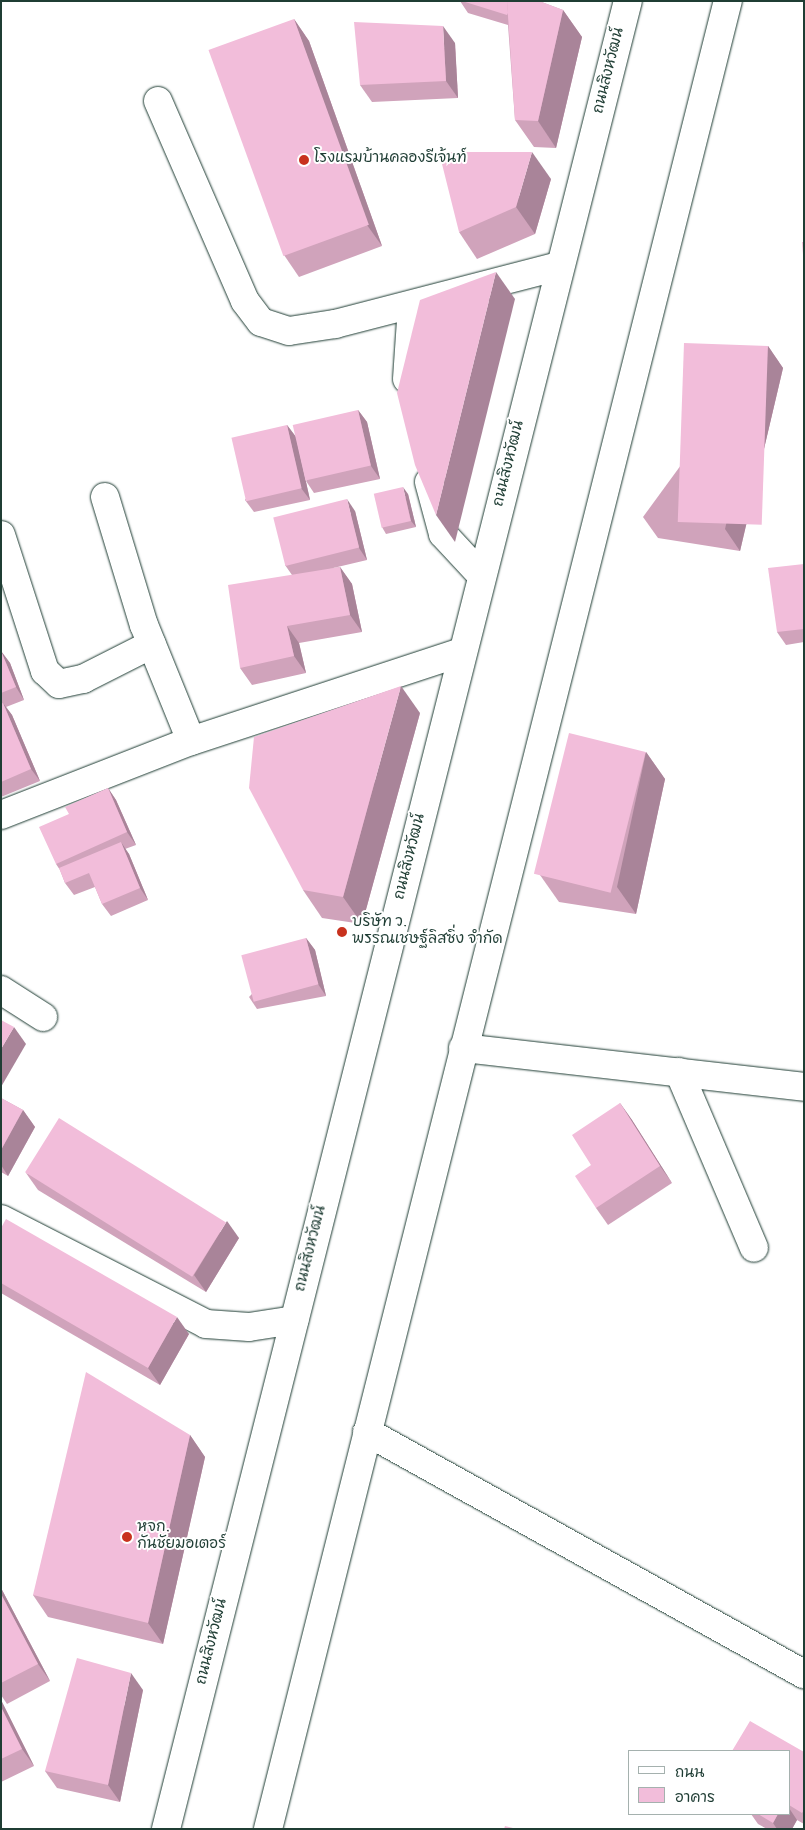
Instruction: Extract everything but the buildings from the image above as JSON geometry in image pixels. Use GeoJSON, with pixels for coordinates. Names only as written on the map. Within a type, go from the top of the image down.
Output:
{"type":"FeatureCollection","features":[{"type":"Feature","properties":{"kind":"main road","name":"ถนนสิงหวัฒน์"},"geometry":{"type":"LineString","coordinates":[[166,1829],[628,1]]}},
{"type":"Feature","properties":{"kind":"main road"},"geometry":{"type":"LineString","coordinates":[[268,1829],[728,1]]}},
{"type":"Feature","properties":{"kind":"main road"},"geometry":{"type":"LineString","coordinates":[[158,101],[245,301],[261,322],[289,331],[335,324],[412,306],[560,266]]}},
{"type":"Feature","properties":{"kind":"main road"},"geometry":{"type":"LineString","coordinates":[[411,403],[407,384],[412,306]]}},
{"type":"Feature","properties":{"kind":"main road"},"geometry":{"type":"LineString","coordinates":[[424,462],[443,534],[482,576]]}},
{"type":"Feature","properties":{"kind":"main road"},"geometry":{"type":"LineString","coordinates":[[105,498],[152,644],[191,741]]}},
{"type":"Feature","properties":{"kind":"main road"},"geometry":{"type":"LineString","coordinates":[[1,535],[45,671],[59,684],[83,679],[152,644]]}},
{"type":"Feature","properties":{"kind":"main road"},"geometry":{"type":"LineString","coordinates":[[1,815],[191,741],[462,652]]}},
{"type":"Feature","properties":{"kind":"main road"},"geometry":{"type":"LineString","coordinates":[[1,990],[43,1017]]}},
{"type":"Feature","properties":{"kind":"main road"},"geometry":{"type":"LineString","coordinates":[[464,1048],[804,1087]]}},
{"type":"Feature","properties":{"kind":"main road"},"geometry":{"type":"LineString","coordinates":[[679,1072],[754,1248]]}},
{"type":"Feature","properties":{"kind":"main road"},"geometry":{"type":"LineString","coordinates":[[1,1219],[206,1324],[249,1327],[294,1320]]}},
{"type":"Feature","properties":{"kind":"main road"},"geometry":{"type":"LineString","coordinates":[[367,1432],[804,1674]]}},
{"type":"Feature","properties":{"kind":"place","name":"โรงแรมบ้านคลองรีเจ้นท์"},"geometry":{"type":"Point","coordinates":[304,160]}},
{"type":"Feature","properties":{"kind":"place","name":"บริษัท ว. พรรณเชษฐ์ลิสซิ่ง จำกัด"},"geometry":{"type":"Point","coordinates":[342,932]}},
{"type":"Feature","properties":{"kind":"place","name":"หจก. กันชัยมอเตอร์"},"geometry":{"type":"Point","coordinates":[127,1537]}}]}
